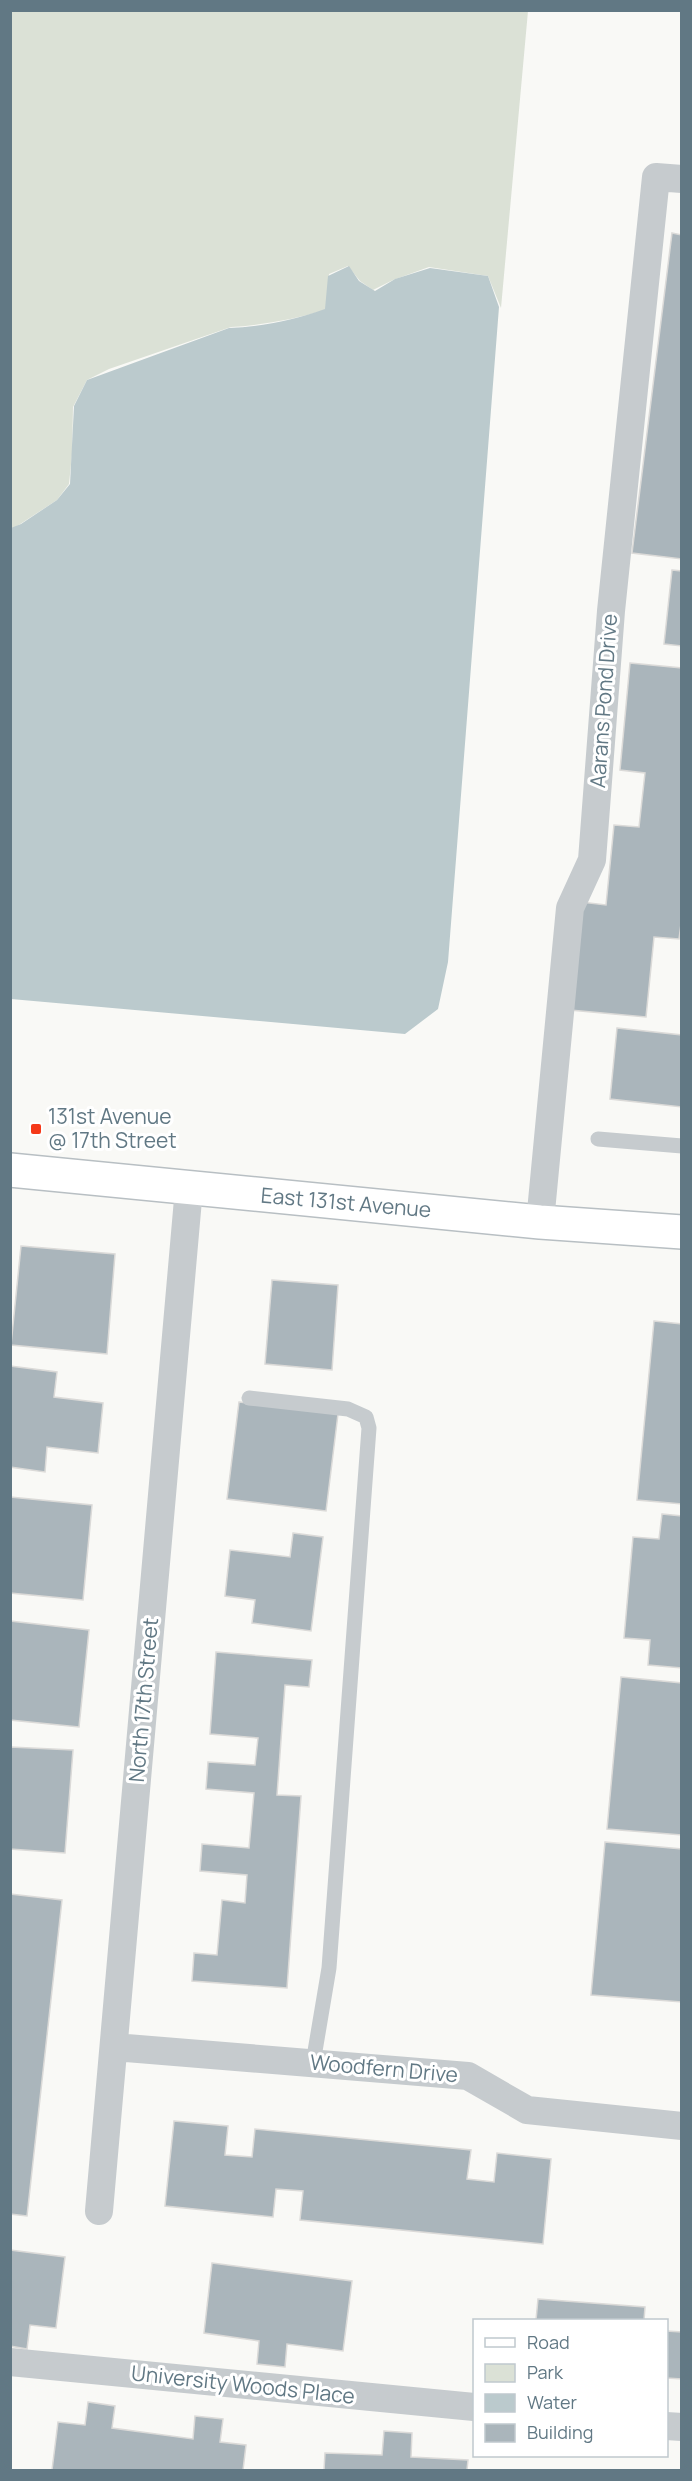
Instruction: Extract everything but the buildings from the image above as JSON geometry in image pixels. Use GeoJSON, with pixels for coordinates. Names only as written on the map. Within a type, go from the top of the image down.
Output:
{"type":"FeatureCollection","features":[{"type":"Feature","properties":{"kind":"street","name":"Aarans Pond Drive"},"geometry":{"type":"LineString","coordinates":[[540,1222],[570,908],[592,860],[611,612],[669,178]]}},
{"type":"Feature","properties":{"kind":"street","name":"East 131st Avenue"},"geometry":{"type":"LineString","coordinates":[[10,1170],[540,1222],[681,1232]]}},
{"type":"Feature","properties":{"kind":"street","name":"North 17th Street"},"geometry":{"type":"LineString","coordinates":[[99,2211],[189,1188]]}},
{"type":"Feature","properties":{"kind":"street","name":"Woodfern Drive"},"geometry":{"type":"LineString","coordinates":[[114,2048],[468,2076],[527,2110],[681,2126]]}},
{"type":"Feature","properties":{"kind":"street","name":"University Woods Place"},"geometry":{"type":"LineString","coordinates":[[10,2362],[473,2407]]}},
{"type":"Feature","properties":{"kind":"lane"},"geometry":{"type":"LineString","coordinates":[[598,1139],[681,1146]]}},
{"type":"Feature","properties":{"kind":"lane"},"geometry":{"type":"LineString","coordinates":[[249,1398],[348,1409],[366,1417],[369,1428],[330,1968],[313,2063]]}},
{"type":"Feature","properties":{"kind":"green space"},"geometry":{"type":"Polygon","coordinates":[[[10,11],[528,11],[501,308],[488,276],[429,267],[373,290],[360,281],[348,266],[329,274],[326,310],[279,321],[231,327],[109,369],[87,380],[73,407],[69,484],[57,500],[11,530],[10,11]]]}},
{"type":"Feature","properties":{"kind":"water"},"geometry":{"type":"Polygon","coordinates":[[[349,266],[359,281],[375,291],[395,279],[430,268],[488,276],[499,307],[448,962],[438,1009],[405,1034],[11,999],[11,528],[57,500],[70,484],[74,406],[87,380],[229,328],[278,322],[325,309],[328,276],[349,266]]]}},
{"type":"Feature","properties":{"kind":"place","name":"131st Avenue @ 17th Street"},"geometry":{"type":"Point","coordinates":[36,1129]}}]}
